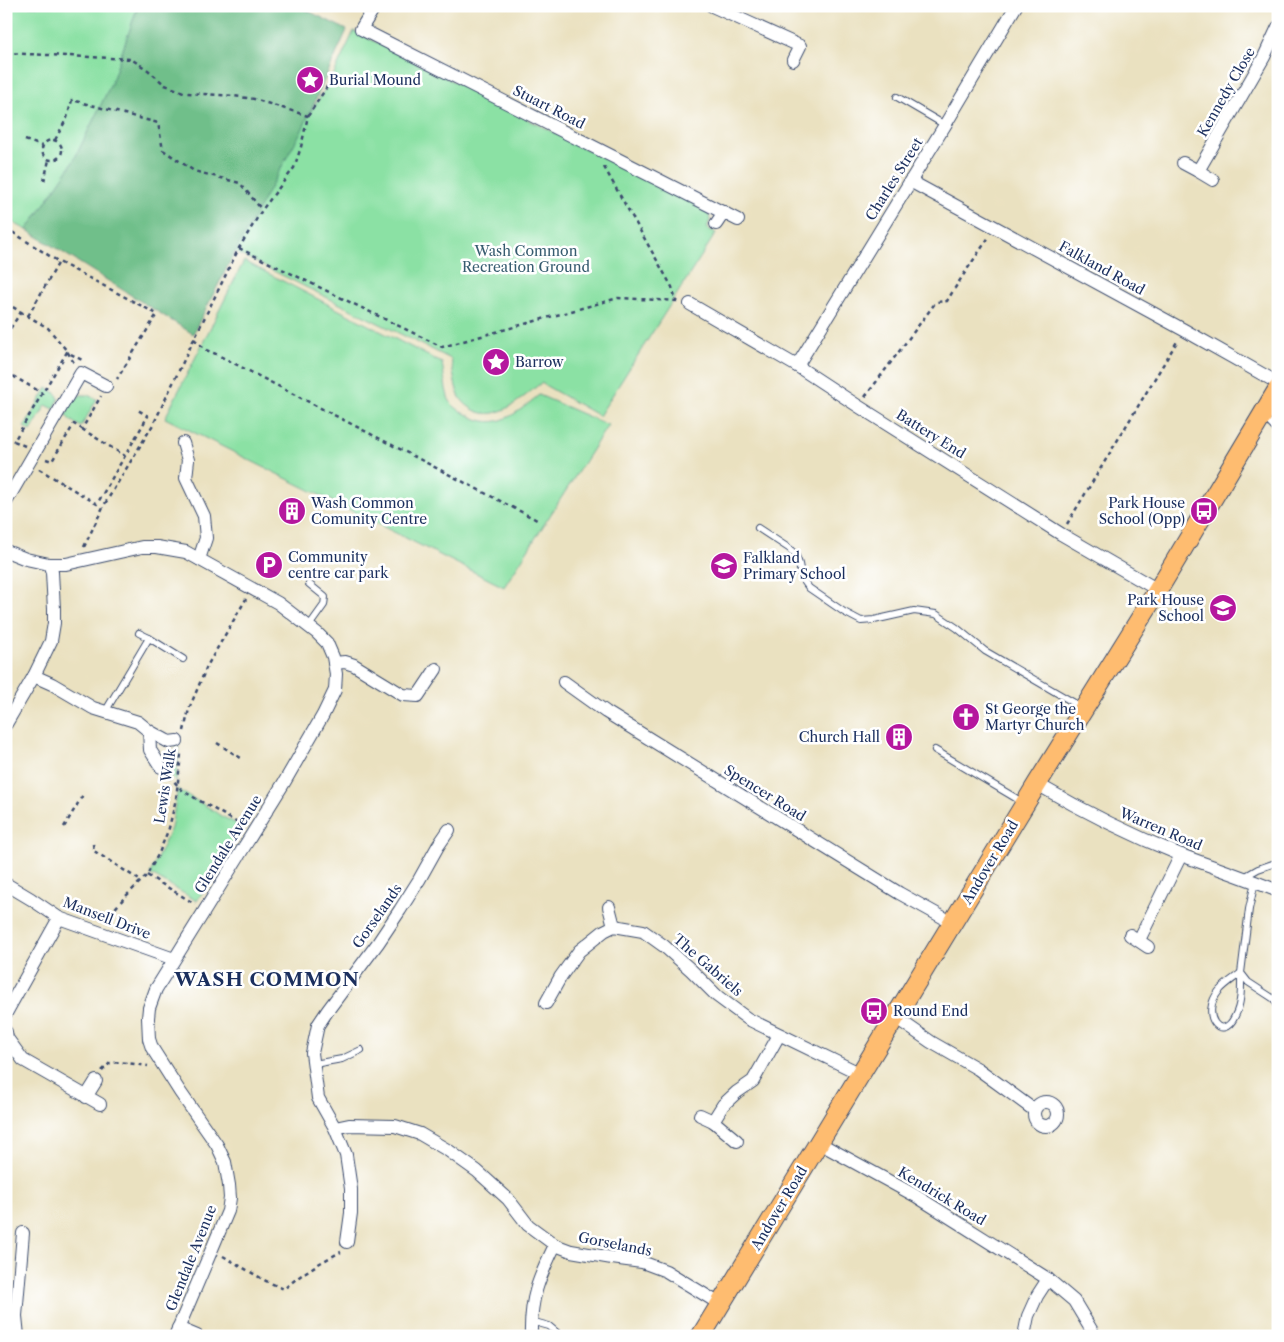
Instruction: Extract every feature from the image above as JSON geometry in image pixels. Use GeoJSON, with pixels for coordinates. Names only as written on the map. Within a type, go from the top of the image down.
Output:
{"type":"FeatureCollection","features":[{"type":"Feature","properties":{"kind":"main road","name":"Andover Road"},"geometry":{"type":"LineString","coordinates":[[701,1336],[1025,803],[1158,590],[1278,389]]}},
{"type":"Feature","properties":{"kind":"street","name":"Stuart Road"},"geometry":{"type":"LineString","coordinates":[[375,6],[361,29],[738,220]]}},
{"type":"Feature","properties":{"kind":"street"},"geometry":{"type":"LineString","coordinates":[[712,6],[800,46],[793,60]]}},
{"type":"Feature","properties":{"kind":"street","name":"Charles Street"},"geometry":{"type":"LineString","coordinates":[[797,366],[1016,6]]}},
{"type":"Feature","properties":{"kind":"street","name":"Kennedy Close"},"geometry":{"type":"LineString","coordinates":[[1198,171],[1264,56],[1278,27]]}},
{"type":"Feature","properties":{"kind":"street"},"geometry":{"type":"LineString","coordinates":[[1183,163],[1213,180]]}},
{"type":"Feature","properties":{"kind":"street","name":"Falkland Road"},"geometry":{"type":"LineString","coordinates":[[910,181],[1278,383]]}},
{"type":"Feature","properties":{"kind":"street"},"geometry":{"type":"LineString","coordinates":[[716,224],[724,212]]}},
{"type":"Feature","properties":{"kind":"street","name":"Battery End"},"geometry":{"type":"LineString","coordinates":[[690,304],[797,366],[1062,534],[1158,590]]}},
{"type":"Feature","properties":{"kind":"street"},"geometry":{"type":"LineString","coordinates":[[6,502],[80,372],[108,387]]}},
{"type":"Feature","properties":{"kind":"street"},"geometry":{"type":"LineString","coordinates":[[183,443],[188,460],[186,478],[204,516],[206,538],[199,559]]}},
{"type":"Feature","properties":{"kind":"street","name":"Glendale Avenue"},"geometry":{"type":"LineString","coordinates":[[6,551],[26,559],[49,564],[66,564],[127,550],[157,547],[186,552],[278,603],[317,632],[326,643],[333,657],[336,682],[331,701],[324,716],[151,998],[148,1018],[152,1048],[217,1145],[225,1162],[230,1198],[228,1211],[177,1332]]}},
{"type":"Feature","properties":{"kind":"street"},"geometry":{"type":"LineString","coordinates":[[6,724],[48,650],[53,632],[52,572],[49,564]]}},
{"type":"Feature","properties":{"kind":"street"},"geometry":{"type":"LineString","coordinates":[[334,663],[345,662],[354,664],[404,695],[418,696],[436,669]]}},
{"type":"Feature","properties":{"kind":"street"},"geometry":{"type":"LineString","coordinates":[[34,676],[52,684],[93,708],[138,722],[149,731],[169,742],[180,740]]}},
{"type":"Feature","properties":{"kind":"street","name":"Spencer Road"},"geometry":{"type":"LineString","coordinates":[[564,682],[606,712],[899,893],[953,924]]}},
{"type":"Feature","properties":{"kind":"street"},"geometry":{"type":"LineString","coordinates":[[149,731],[150,750],[161,768]]}},
{"type":"Feature","properties":{"kind":"street","name":"Warren Road"},"geometry":{"type":"LineString","coordinates":[[1037,784],[1079,809],[1131,834],[1181,855],[1278,891]]}},
{"type":"Feature","properties":{"kind":"street","name":"Gorselands"},"geometry":{"type":"LineString","coordinates":[[347,1242],[352,1213],[351,1189],[346,1155],[335,1128],[318,1098],[312,1053],[318,1025],[378,943],[449,830]]}},
{"type":"Feature","properties":{"kind":"street"},"geometry":{"type":"LineString","coordinates":[[1139,941],[1181,855]]}},
{"type":"Feature","properties":{"kind":"street","name":"Mansell Drive"},"geometry":{"type":"LineString","coordinates":[[6,884],[59,918],[174,959]]}},
{"type":"Feature","properties":{"kind":"street"},"geometry":{"type":"LineString","coordinates":[[546,1003],[561,976],[579,951],[604,931],[614,926],[608,907]]}},
{"type":"Feature","properties":{"kind":"street"},"geometry":{"type":"LineString","coordinates":[[6,1014],[59,918]]}},
{"type":"Feature","properties":{"kind":"street","name":"The Gabriels"},"geometry":{"type":"LineString","coordinates":[[614,926],[643,931],[664,946],[717,996],[748,1019],[861,1074]]}},
{"type":"Feature","properties":{"kind":"street"},"geometry":{"type":"LineString","coordinates":[[896,1017],[931,1042],[978,1069],[1034,1110]]}},
{"type":"Feature","properties":{"kind":"street"},"geometry":{"type":"LineString","coordinates":[[6,1032],[7,1038],[23,1060],[100,1104]]}},
{"type":"Feature","properties":{"kind":"street"},"geometry":{"type":"LineString","coordinates":[[713,1122],[723,1105],[753,1081],[779,1035]]}},
{"type":"Feature","properties":{"kind":"street"},"geometry":{"type":"LineString","coordinates":[[86,1097],[96,1081]]}},
{"type":"Feature","properties":{"kind":"street"},"geometry":{"type":"LineString","coordinates":[[700,1115],[713,1122],[737,1141]]}},
{"type":"Feature","properties":{"kind":"street","name":"Gorselands"},"geometry":{"type":"LineString","coordinates":[[335,1128],[350,1125],[395,1126],[420,1134],[449,1150],[477,1172],[508,1199],[528,1224],[555,1244],[572,1251],[642,1262],[666,1271],[720,1304]]}},
{"type":"Feature","properties":{"kind":"street","name":"Kendrick Road"},"geometry":{"type":"LineString","coordinates":[[819,1143],[916,1196],[1048,1278],[1074,1301],[1095,1336]]}},
{"type":"Feature","properties":{"kind":"street"},"geometry":{"type":"LineString","coordinates":[[18,1336],[16,1316],[23,1233]]}},
{"type":"Feature","properties":{"kind":"street"},"geometry":{"type":"LineString","coordinates":[[531,1336],[533,1300],[537,1284],[555,1244]]}},
{"type":"Feature","properties":{"kind":"street"},"geometry":{"type":"LineString","coordinates":[[1024,1336],[1028,1316],[1048,1278]]}},
{"type":"Feature","properties":{"kind":"street"},"geometry":{"type":"LineString","coordinates":[[177,1332],[197,1336]]}},
{"type":"Feature","properties":{"kind":"lane"},"geometry":{"type":"LineString","coordinates":[[897,98],[945,125]]}},
{"type":"Feature","properties":{"kind":"lane"},"geometry":{"type":"LineString","coordinates":[[1262,415],[1278,432]]}},
{"type":"Feature","properties":{"kind":"lane"},"geometry":{"type":"LineString","coordinates":[[758,528],[790,549],[796,556],[801,574],[809,588],[844,612],[861,620],[874,620],[914,611],[936,614],[985,650],[1084,709]]}},
{"type":"Feature","properties":{"kind":"lane"},"geometry":{"type":"LineString","coordinates":[[309,584],[325,597],[324,605],[309,626]]}},
{"type":"Feature","properties":{"kind":"lane"},"geometry":{"type":"LineString","coordinates":[[139,633],[183,659]]}},
{"type":"Feature","properties":{"kind":"lane"},"geometry":{"type":"LineString","coordinates":[[105,712],[149,638]]}},
{"type":"Feature","properties":{"kind":"lane"},"geometry":{"type":"LineString","coordinates":[[935,750],[1025,803]]}},
{"type":"Feature","properties":{"kind":"lane"},"geometry":{"type":"LineString","coordinates":[[1242,877],[1278,862]]}},
{"type":"Feature","properties":{"kind":"lane"},"geometry":{"type":"LineString","coordinates":[[1241,973],[1225,984],[1218,991],[1214,999],[1211,1017],[1216,1026],[1228,1025],[1235,1016],[1240,999],[1241,973],[1248,918],[1255,882]]}},
{"type":"Feature","properties":{"kind":"lane"},"geometry":{"type":"LineString","coordinates":[[1241,973],[1248,982],[1274,999],[1278,1006]]}},
{"type":"Feature","properties":{"kind":"lane"},"geometry":{"type":"LineString","coordinates":[[314,1064],[342,1059],[361,1050]]}},
{"type":"Feature","properties":{"kind":"lane"},"geometry":{"type":"LineString","coordinates":[[531,1321],[549,1326],[560,1336]]}},
{"type":"Feature","properties":{"kind":"path"},"geometry":{"type":"LineString","coordinates":[[6,53],[131,59],[148,70],[165,85],[186,93],[254,99],[308,116]]}},
{"type":"Feature","properties":{"kind":"path"},"geometry":{"type":"LineString","coordinates":[[77,562],[103,508],[154,423],[239,248],[262,210],[294,168],[301,148],[308,116],[334,76]]}},
{"type":"Feature","properties":{"kind":"path"},"geometry":{"type":"LineString","coordinates":[[55,140],[67,118],[72,100],[158,123],[163,150],[194,171],[240,183],[262,210]]}},
{"type":"Feature","properties":{"kind":"path"},"geometry":{"type":"LineString","coordinates":[[25,140],[42,146]]}},
{"type":"Feature","properties":{"kind":"path"},"geometry":{"type":"LineString","coordinates":[[47,140],[55,140],[61,145],[62,153],[57,159],[49,160],[42,154],[42,146],[47,140]]}},
{"type":"Feature","properties":{"kind":"path"},"geometry":{"type":"LineString","coordinates":[[592,146],[672,287],[676,301]]}},
{"type":"Feature","properties":{"kind":"path"},"geometry":{"type":"LineString","coordinates":[[44,181],[49,160]]}},
{"type":"Feature","properties":{"kind":"path"},"geometry":{"type":"LineString","coordinates":[[858,406],[936,302],[947,301],[995,227]]}},
{"type":"Feature","properties":{"kind":"path"},"geometry":{"type":"LineString","coordinates":[[6,228],[59,262],[157,314],[82,429]]}},
{"type":"Feature","properties":{"kind":"path"},"geometry":{"type":"LineString","coordinates":[[239,248],[442,347],[618,298],[676,301],[690,304]]}},
{"type":"Feature","properties":{"kind":"path"},"geometry":{"type":"LineString","coordinates":[[28,316],[59,262]]}},
{"type":"Feature","properties":{"kind":"path"},"geometry":{"type":"LineString","coordinates":[[6,303],[48,328],[67,351],[80,372]]}},
{"type":"Feature","properties":{"kind":"path"},"geometry":{"type":"LineString","coordinates":[[6,335],[21,312]]}},
{"type":"Feature","properties":{"kind":"path"},"geometry":{"type":"LineString","coordinates":[[1062,534],[1184,330]]}},
{"type":"Feature","properties":{"kind":"path"},"geometry":{"type":"LineString","coordinates":[[194,339],[206,350],[538,520]]}},
{"type":"Feature","properties":{"kind":"path"},"geometry":{"type":"LineString","coordinates":[[6,372],[42,394]]}},
{"type":"Feature","properties":{"kind":"path"},"geometry":{"type":"LineString","coordinates":[[36,467],[97,504],[148,416],[138,410]]}},
{"type":"Feature","properties":{"kind":"path"},"geometry":{"type":"LineString","coordinates":[[42,457],[52,461],[74,424],[125,456]]}},
{"type":"Feature","properties":{"kind":"path"},"geometry":{"type":"LineString","coordinates":[[6,436],[14,441]]}},
{"type":"Feature","properties":{"kind":"path","name":"Lewis Walk"},"geometry":{"type":"LineString","coordinates":[[98,931],[124,898],[147,875],[159,853],[169,828],[176,799],[180,740],[189,709],[207,666],[244,604]]}},
{"type":"Feature","properties":{"kind":"path"},"geometry":{"type":"LineString","coordinates":[[217,743],[244,760]]}},
{"type":"Feature","properties":{"kind":"path"},"geometry":{"type":"LineString","coordinates":[[178,785],[183,791],[253,832]]}},
{"type":"Feature","properties":{"kind":"path"},"geometry":{"type":"LineString","coordinates":[[64,827],[84,793]]}},
{"type":"Feature","properties":{"kind":"path"},"geometry":{"type":"LineString","coordinates":[[94,844],[94,852],[141,882]]}},
{"type":"Feature","properties":{"kind":"path"},"geometry":{"type":"LineString","coordinates":[[147,875],[205,910]]}},
{"type":"Feature","properties":{"kind":"path"},"geometry":{"type":"LineString","coordinates":[[96,1081],[103,1069],[110,1063],[120,1062],[147,1066],[167,1072]]}},
{"type":"Feature","properties":{"kind":"path"},"geometry":{"type":"LineString","coordinates":[[212,1249],[266,1282],[284,1289],[325,1259],[340,1252],[347,1242]]}},
{"type":"Feature","properties":{"kind":"green space"},"geometry":{"type":"Polygon","coordinates":[[[6,6],[138,6],[111,84],[73,162],[27,230],[6,219],[6,6]]]}},
{"type":"Feature","properties":{"kind":"green space"},"geometry":{"type":"Polygon","coordinates":[[[138,6],[298,6],[347,30],[303,128],[235,252],[193,334],[27,230],[73,162],[111,84],[138,6]]]}},
{"type":"Feature","properties":{"kind":"green space","name":"Wash Common Recreation Ground"},"geometry":{"type":"Polygon","coordinates":[[[354,31],[708,211],[710,220],[707,228],[716,233],[599,416],[541,383],[510,407],[501,411],[483,413],[474,410],[459,396],[455,385],[451,359],[235,252],[308,116],[333,76],[354,31]]]}},
{"type":"Feature","properties":{"kind":"green space"},"geometry":{"type":"Polygon","coordinates":[[[244,261],[442,363],[449,400],[456,408],[479,420],[489,422],[506,418],[539,395],[608,425],[504,587],[165,418],[244,261]]]}},
{"type":"Feature","properties":{"kind":"green space"},"geometry":{"type":"Polygon","coordinates":[[[47,388],[56,393],[59,399],[54,409],[46,405],[31,431],[24,427],[47,388]]]}},
{"type":"Feature","properties":{"kind":"green space"},"geometry":{"type":"Polygon","coordinates":[[[81,395],[97,399],[81,427],[66,415],[72,403],[81,395]]]}},
{"type":"Feature","properties":{"kind":"green space"},"geometry":{"type":"Polygon","coordinates":[[[177,747],[179,748],[176,781],[164,768],[177,747]]]}},
{"type":"Feature","properties":{"kind":"green space"},"geometry":{"type":"Polygon","coordinates":[[[178,788],[221,816],[243,827],[197,901],[150,874],[171,828],[178,788]]]}},
{"type":"Feature","properties":{"kind":"place","name":"Burial Mound"},"geometry":{"type":"Point","coordinates":[310,80]}},
{"type":"Feature","properties":{"kind":"place","name":"Barrow"},"geometry":{"type":"Point","coordinates":[496,362]}},
{"type":"Feature","properties":{"kind":"place","name":"Wash Common Comunity Centre"},"geometry":{"type":"Point","coordinates":[292,511]}},
{"type":"Feature","properties":{"kind":"place","name":"Park House School (Opp)"},"geometry":{"type":"Point","coordinates":[1204,511]}},
{"type":"Feature","properties":{"kind":"place","name":"Community centre car park"},"geometry":{"type":"Point","coordinates":[269,565]}},
{"type":"Feature","properties":{"kind":"place","name":"Falkland Primary School"},"geometry":{"type":"Point","coordinates":[724,566]}},
{"type":"Feature","properties":{"kind":"place","name":"Park House School"},"geometry":{"type":"Point","coordinates":[1223,608]}},
{"type":"Feature","properties":{"kind":"place","name":"St George the Martyr Church"},"geometry":{"type":"Point","coordinates":[966,717]}},
{"type":"Feature","properties":{"kind":"place","name":"Church Hall"},"geometry":{"type":"Point","coordinates":[899,737]}},
{"type":"Feature","properties":{"kind":"place","name":"Round End"},"geometry":{"type":"Point","coordinates":[874,1011]}},
{"type":"Feature","properties":{"kind":"district","name":"WASH COMMON"},"geometry":{"type":"Point","coordinates":[267,979]}}]}
